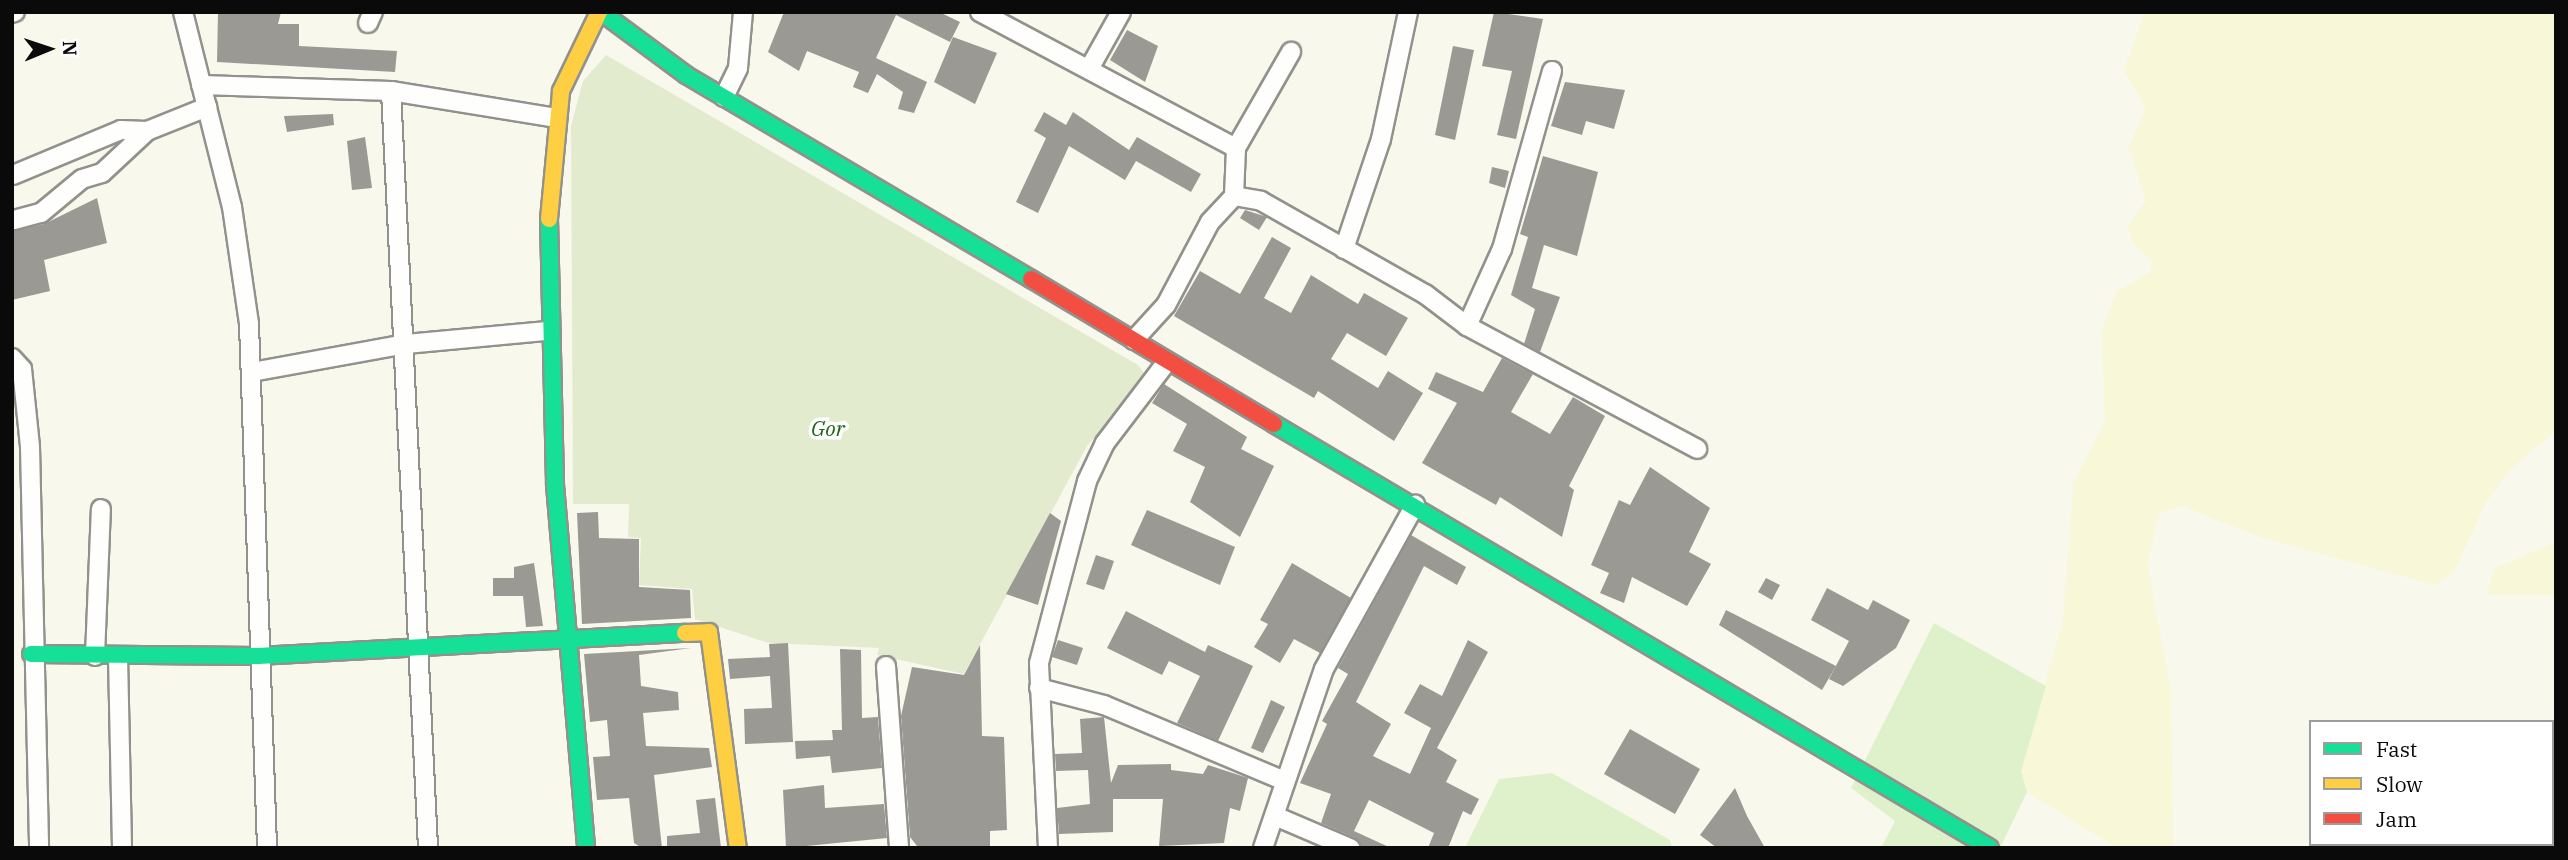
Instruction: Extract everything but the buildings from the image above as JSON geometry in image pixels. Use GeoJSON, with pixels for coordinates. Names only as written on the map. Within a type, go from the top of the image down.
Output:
{"type":"FeatureCollection","features":[{"type":"Feature","properties":{"kind":"street"},"geometry":{"type":"LineString","coordinates":[[183,12],[236,232],[252,372],[258,656],[267,848]]}},
{"type":"Feature","properties":{"kind":"street"},"geometry":{"type":"LineString","coordinates":[[586,848],[567,644],[547,331],[556,118],[574,57],[600,12],[724,97],[1134,340],[1166,363],[1415,505],[1990,848]]}},
{"type":"Feature","properties":{"kind":"street"},"geometry":{"type":"LineString","coordinates":[[724,97],[738,68],[743,12]]}},
{"type":"Feature","properties":{"kind":"street"},"geometry":{"type":"LineString","coordinates":[[980,12],[1236,148]]}},
{"type":"Feature","properties":{"kind":"street"},"geometry":{"type":"LineString","coordinates":[[1089,69],[1121,12]]}},
{"type":"Feature","properties":{"kind":"street"},"geometry":{"type":"LineString","coordinates":[[1344,249],[1381,139],[1408,12]]}},
{"type":"Feature","properties":{"kind":"street"},"geometry":{"type":"LineString","coordinates":[[1134,340],[1166,305],[1210,222],[1234,196],[1236,148],[1291,52]]}},
{"type":"Feature","properties":{"kind":"street"},"geometry":{"type":"LineString","coordinates":[[1467,326],[1502,249],[1552,71]]}},
{"type":"Feature","properties":{"kind":"street"},"geometry":{"type":"LineString","coordinates":[[201,85],[391,91],[556,118]]}},
{"type":"Feature","properties":{"kind":"street"},"geometry":{"type":"LineString","coordinates":[[391,91],[406,344],[417,649],[428,848]]}},
{"type":"Feature","properties":{"kind":"street"},"geometry":{"type":"LineString","coordinates":[[14,220],[41,213],[82,179],[102,173],[147,131],[207,107]]}},
{"type":"Feature","properties":{"kind":"street"},"geometry":{"type":"LineString","coordinates":[[13,175],[121,130],[147,131]]}},
{"type":"Feature","properties":{"kind":"street"},"geometry":{"type":"LineString","coordinates":[[1234,196],[1261,201],[1467,326],[1697,449]]}},
{"type":"Feature","properties":{"kind":"street"},"geometry":{"type":"LineString","coordinates":[[252,372],[406,344],[547,331]]}},
{"type":"Feature","properties":{"kind":"street"},"geometry":{"type":"LineString","coordinates":[[12,358],[22,369],[30,447],[31,654],[39,848]]}},
{"type":"Feature","properties":{"kind":"street"},"geometry":{"type":"LineString","coordinates":[[1048,848],[1039,663],[1087,481],[1104,443],[1166,363]]}},
{"type":"Feature","properties":{"kind":"street"},"geometry":{"type":"LineString","coordinates":[[1263,848],[1324,669],[1415,505]]}},
{"type":"Feature","properties":{"kind":"street"},"geometry":{"type":"LineString","coordinates":[[95,656],[101,509]]}},
{"type":"Feature","properties":{"kind":"street"},"geometry":{"type":"LineString","coordinates":[[31,654],[258,656],[567,644],[713,634],[738,848]]}},
{"type":"Feature","properties":{"kind":"street"},"geometry":{"type":"LineString","coordinates":[[118,656],[122,848]]}},
{"type":"Feature","properties":{"kind":"street"},"geometry":{"type":"LineString","coordinates":[[886,666],[899,848]]}},
{"type":"Feature","properties":{"kind":"street"},"geometry":{"type":"LineString","coordinates":[[1039,688],[1104,705],[1285,781]]}},
{"type":"Feature","properties":{"kind":"street"},"geometry":{"type":"LineString","coordinates":[[1275,816],[1350,848]]}},
{"type":"Feature","properties":{"kind":"green space"},"geometry":{"type":"Polygon","coordinates":[[[2145,12],[2556,12],[2556,430],[2512,468],[2486,502],[2454,572],[2435,585],[2260,537],[2182,506],[2159,513],[2147,564],[2171,692],[2173,848],[2117,848],[2027,792],[2021,771],[2063,620],[2074,482],[2105,421],[2102,330],[2117,291],[2151,272],[2152,261],[2133,244],[2128,226],[2146,201],[2129,147],[2146,108],[2124,70],[2145,12]]]}},
{"type":"Feature","properties":{"kind":"green space","name":"Gor"},"geometry":{"type":"Polygon","coordinates":[[[606,55],[1138,365],[1147,377],[1087,446],[964,674],[877,655],[879,648],[769,643],[695,619],[692,589],[639,585],[641,538],[628,537],[629,504],[573,504],[571,126],[583,81],[606,55]]]}},
{"type":"Feature","properties":{"kind":"green space"},"geometry":{"type":"Polygon","coordinates":[[[2556,542],[2556,595],[2487,595],[2495,568],[2556,542]]]}},
{"type":"Feature","properties":{"kind":"green space"},"geometry":{"type":"Polygon","coordinates":[[[1934,623],[2046,686],[2021,771],[2027,792],[2000,848],[1881,848],[1895,821],[1851,788],[1934,623]]]}},
{"type":"Feature","properties":{"kind":"green space"},"geometry":{"type":"Polygon","coordinates":[[[1552,773],[1670,840],[1672,848],[1465,848],[1499,779],[1552,773]]]}},
{"type":"Feature","properties":{"kind":"traffic: fast"},"geometry":{"type":"LineString","coordinates":[[601,12],[686,75],[1031,279]]}},
{"type":"Feature","properties":{"kind":"traffic: fast"},"geometry":{"type":"LineString","coordinates":[[549,219],[555,485],[586,848]]}},
{"type":"Feature","properties":{"kind":"traffic: fast"},"geometry":{"type":"LineString","coordinates":[[1274,424],[1990,848]]}},
{"type":"Feature","properties":{"kind":"traffic: fast"},"geometry":{"type":"LineString","coordinates":[[31,654],[258,656],[685,633]]}},
{"type":"Feature","properties":{"kind":"traffic: slow"},"geometry":{"type":"LineString","coordinates":[[549,219],[561,91],[599,12]]}},
{"type":"Feature","properties":{"kind":"traffic: slow"},"geometry":{"type":"LineString","coordinates":[[685,633],[709,632],[738,848]]}},
{"type":"Feature","properties":{"kind":"traffic: jam"},"geometry":{"type":"LineString","coordinates":[[1031,279],[1274,424]]}}]}
